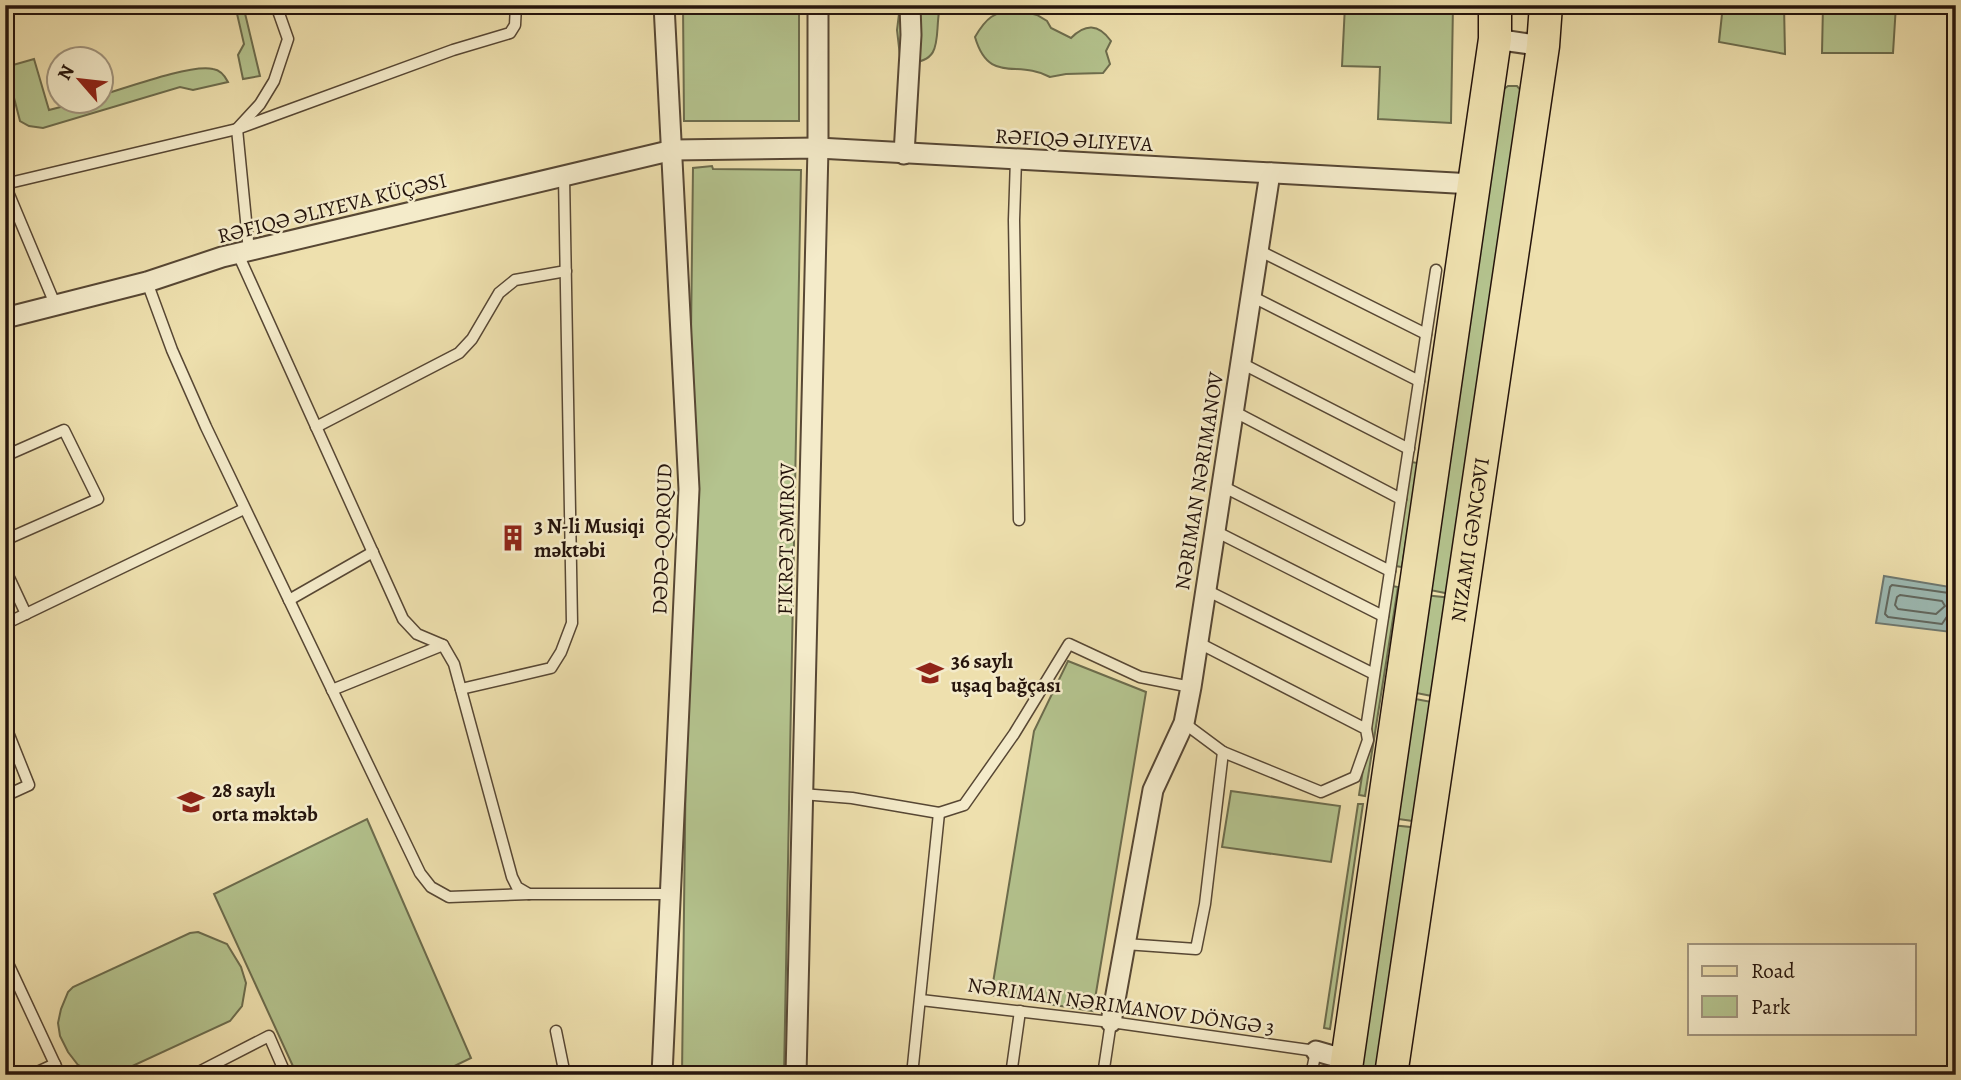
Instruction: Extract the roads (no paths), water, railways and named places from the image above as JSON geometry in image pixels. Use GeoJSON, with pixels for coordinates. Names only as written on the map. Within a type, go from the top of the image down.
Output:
{"type":"FeatureCollection","features":[{"type":"Feature","properties":{"kind":"main road"},"geometry":{"type":"LineString","coordinates":[[1346,1068],[1495,39],[1495,5]]}},
{"type":"Feature","properties":{"kind":"main road","name":"NIZAMI GƏNCƏVI"},"geometry":{"type":"LineString","coordinates":[[1391,1075],[1543,46],[1546,5]]}},
{"type":"Feature","properties":{"kind":"street","name":"DƏDƏ-QORQUD"},"geometry":{"type":"LineString","coordinates":[[662,1075],[689,489],[664,5]]}},
{"type":"Feature","properties":{"kind":"street","name":"FIKRƏT ƏMIROV"},"geometry":{"type":"LineString","coordinates":[[796,1075],[818,148],[818,5]]}},
{"type":"Feature","properties":{"kind":"street"},"geometry":{"type":"LineString","coordinates":[[904,154],[911,35],[910,5]]}},
{"type":"Feature","properties":{"kind":"street"},"geometry":{"type":"LineString","coordinates":[[1495,39],[1543,46]]}},
{"type":"Feature","properties":{"kind":"street","name":"RƏFIQƏ ƏLIYEVA"},"geometry":{"type":"LineString","coordinates":[[673,150],[818,148],[1473,184]]}},
{"type":"Feature","properties":{"kind":"street","name":"RƏFIQƏ ƏLIYEVA KÜÇƏSI"},"geometry":{"type":"LineString","coordinates":[[5,318],[147,282],[244,252],[673,150]]}},
{"type":"Feature","properties":{"kind":"street","name":"NƏRIMAN NƏRIMANOV"},"geometry":{"type":"LineString","coordinates":[[1111,1023],[1153,790],[1184,723],[1191,687],[1270,173]]}},
{"type":"Feature","properties":{"kind":"street"},"geometry":{"type":"LineString","coordinates":[[1316,1051],[1346,1068]]}},
{"type":"Feature","properties":{"kind":"lane"},"geometry":{"type":"LineString","coordinates":[[275,5],[288,39],[274,81],[260,104],[237,129],[244,252],[316,427],[403,619],[417,634],[443,645],[454,664],[512,877],[517,887],[529,894]]}},
{"type":"Feature","properties":{"kind":"lane"},"geometry":{"type":"LineString","coordinates":[[55,304],[5,184],[237,129],[453,50],[510,33],[515,24],[516,5]]}},
{"type":"Feature","properties":{"kind":"lane"},"geometry":{"type":"LineString","coordinates":[[1016,159],[1014,220],[1019,520]]}},
{"type":"Feature","properties":{"kind":"lane"},"geometry":{"type":"LineString","coordinates":[[461,689],[551,668],[561,652],[572,622],[564,176]]}},
{"type":"Feature","properties":{"kind":"lane"},"geometry":{"type":"LineString","coordinates":[[1258,250],[1426,334]]}},
{"type":"Feature","properties":{"kind":"lane"},"geometry":{"type":"LineString","coordinates":[[316,427],[459,353],[472,339],[499,293],[515,280],[566,271]]}},
{"type":"Feature","properties":{"kind":"lane"},"geometry":{"type":"LineString","coordinates":[[1184,723],[1223,752],[1321,792],[1355,777],[1367,740],[1366,729],[1374,674],[1436,271]]}},
{"type":"Feature","properties":{"kind":"lane"},"geometry":{"type":"LineString","coordinates":[[147,282],[172,350],[244,509],[420,873],[431,887],[449,897],[670,894]]}},
{"type":"Feature","properties":{"kind":"lane"},"geometry":{"type":"LineString","coordinates":[[1251,296],[1419,381]]}},
{"type":"Feature","properties":{"kind":"lane"},"geometry":{"type":"LineString","coordinates":[[1241,362],[1409,449]]}},
{"type":"Feature","properties":{"kind":"lane"},"geometry":{"type":"LineString","coordinates":[[1233,411],[1401,499]]}},
{"type":"Feature","properties":{"kind":"lane"},"geometry":{"type":"LineString","coordinates":[[5,456],[64,430],[98,499],[5,541]]}},
{"type":"Feature","properties":{"kind":"lane"},"geometry":{"type":"LineString","coordinates":[[1221,486],[1390,571]]}},
{"type":"Feature","properties":{"kind":"lane"},"geometry":{"type":"LineString","coordinates":[[5,624],[244,509]]}},
{"type":"Feature","properties":{"kind":"lane"},"geometry":{"type":"LineString","coordinates":[[1214,530],[1383,616]]}},
{"type":"Feature","properties":{"kind":"lane"},"geometry":{"type":"LineString","coordinates":[[289,600],[373,552]]}},
{"type":"Feature","properties":{"kind":"lane"},"geometry":{"type":"LineString","coordinates":[[5,569],[26,614]]}},
{"type":"Feature","properties":{"kind":"lane"},"geometry":{"type":"LineString","coordinates":[[1205,590],[1374,674]]}},
{"type":"Feature","properties":{"kind":"lane"},"geometry":{"type":"LineString","coordinates":[[1197,642],[1366,729]]}},
{"type":"Feature","properties":{"kind":"lane"},"geometry":{"type":"LineString","coordinates":[[802,794],[852,798],[939,813],[964,805],[1014,734],[1069,644],[1140,677],[1191,687]]}},
{"type":"Feature","properties":{"kind":"lane"},"geometry":{"type":"LineString","coordinates":[[332,690],[443,645]]}},
{"type":"Feature","properties":{"kind":"lane"},"geometry":{"type":"LineString","coordinates":[[5,725],[29,785],[5,796]]}},
{"type":"Feature","properties":{"kind":"lane"},"geometry":{"type":"LineString","coordinates":[[1125,944],[1196,949],[1205,904],[1223,752]]}},
{"type":"Feature","properties":{"kind":"lane"},"geometry":{"type":"LineString","coordinates":[[912,1075],[939,813]]}},
{"type":"Feature","properties":{"kind":"lane"},"geometry":{"type":"LineString","coordinates":[[5,957],[60,1075]]}},
{"type":"Feature","properties":{"kind":"lane","name":"NƏRIMAN NƏRIMANOV DÖNGƏ 3"},"geometry":{"type":"LineString","coordinates":[[921,1000],[1316,1051]]}},
{"type":"Feature","properties":{"kind":"lane"},"geometry":{"type":"LineString","coordinates":[[1011,1075],[1020,1011]]}},
{"type":"Feature","properties":{"kind":"lane"},"geometry":{"type":"LineString","coordinates":[[1103,1075],[1111,1023]]}},
{"type":"Feature","properties":{"kind":"lane"},"geometry":{"type":"LineString","coordinates":[[556,1031],[565,1075]]}},
{"type":"Feature","properties":{"kind":"lane"},"geometry":{"type":"LineString","coordinates":[[193,1075],[269,1037],[286,1075]]}},
{"type":"Feature","properties":{"kind":"lane"},"geometry":{"type":"LineString","coordinates":[[1311,1075],[1316,1051]]}},
{"type":"Feature","properties":{"kind":"lane"},"geometry":{"type":"LineString","coordinates":[[32,1075],[55,1064]]}},
{"type":"Feature","properties":{"kind":"water"},"geometry":{"type":"Polygon","coordinates":[[[1884,576],[1956,588],[1951,632],[1876,623],[1884,576]]]}},
{"type":"Feature","properties":{"kind":"place","name":"3 N-li Musiqi məktəbi"},"geometry":{"type":"Point","coordinates":[513,538]}},
{"type":"Feature","properties":{"kind":"place","name":"36 saylı uşaq bağçası"},"geometry":{"type":"Point","coordinates":[930,673]}},
{"type":"Feature","properties":{"kind":"place","name":"28 saylı orta məktəb"},"geometry":{"type":"Point","coordinates":[191,802]}}]}
